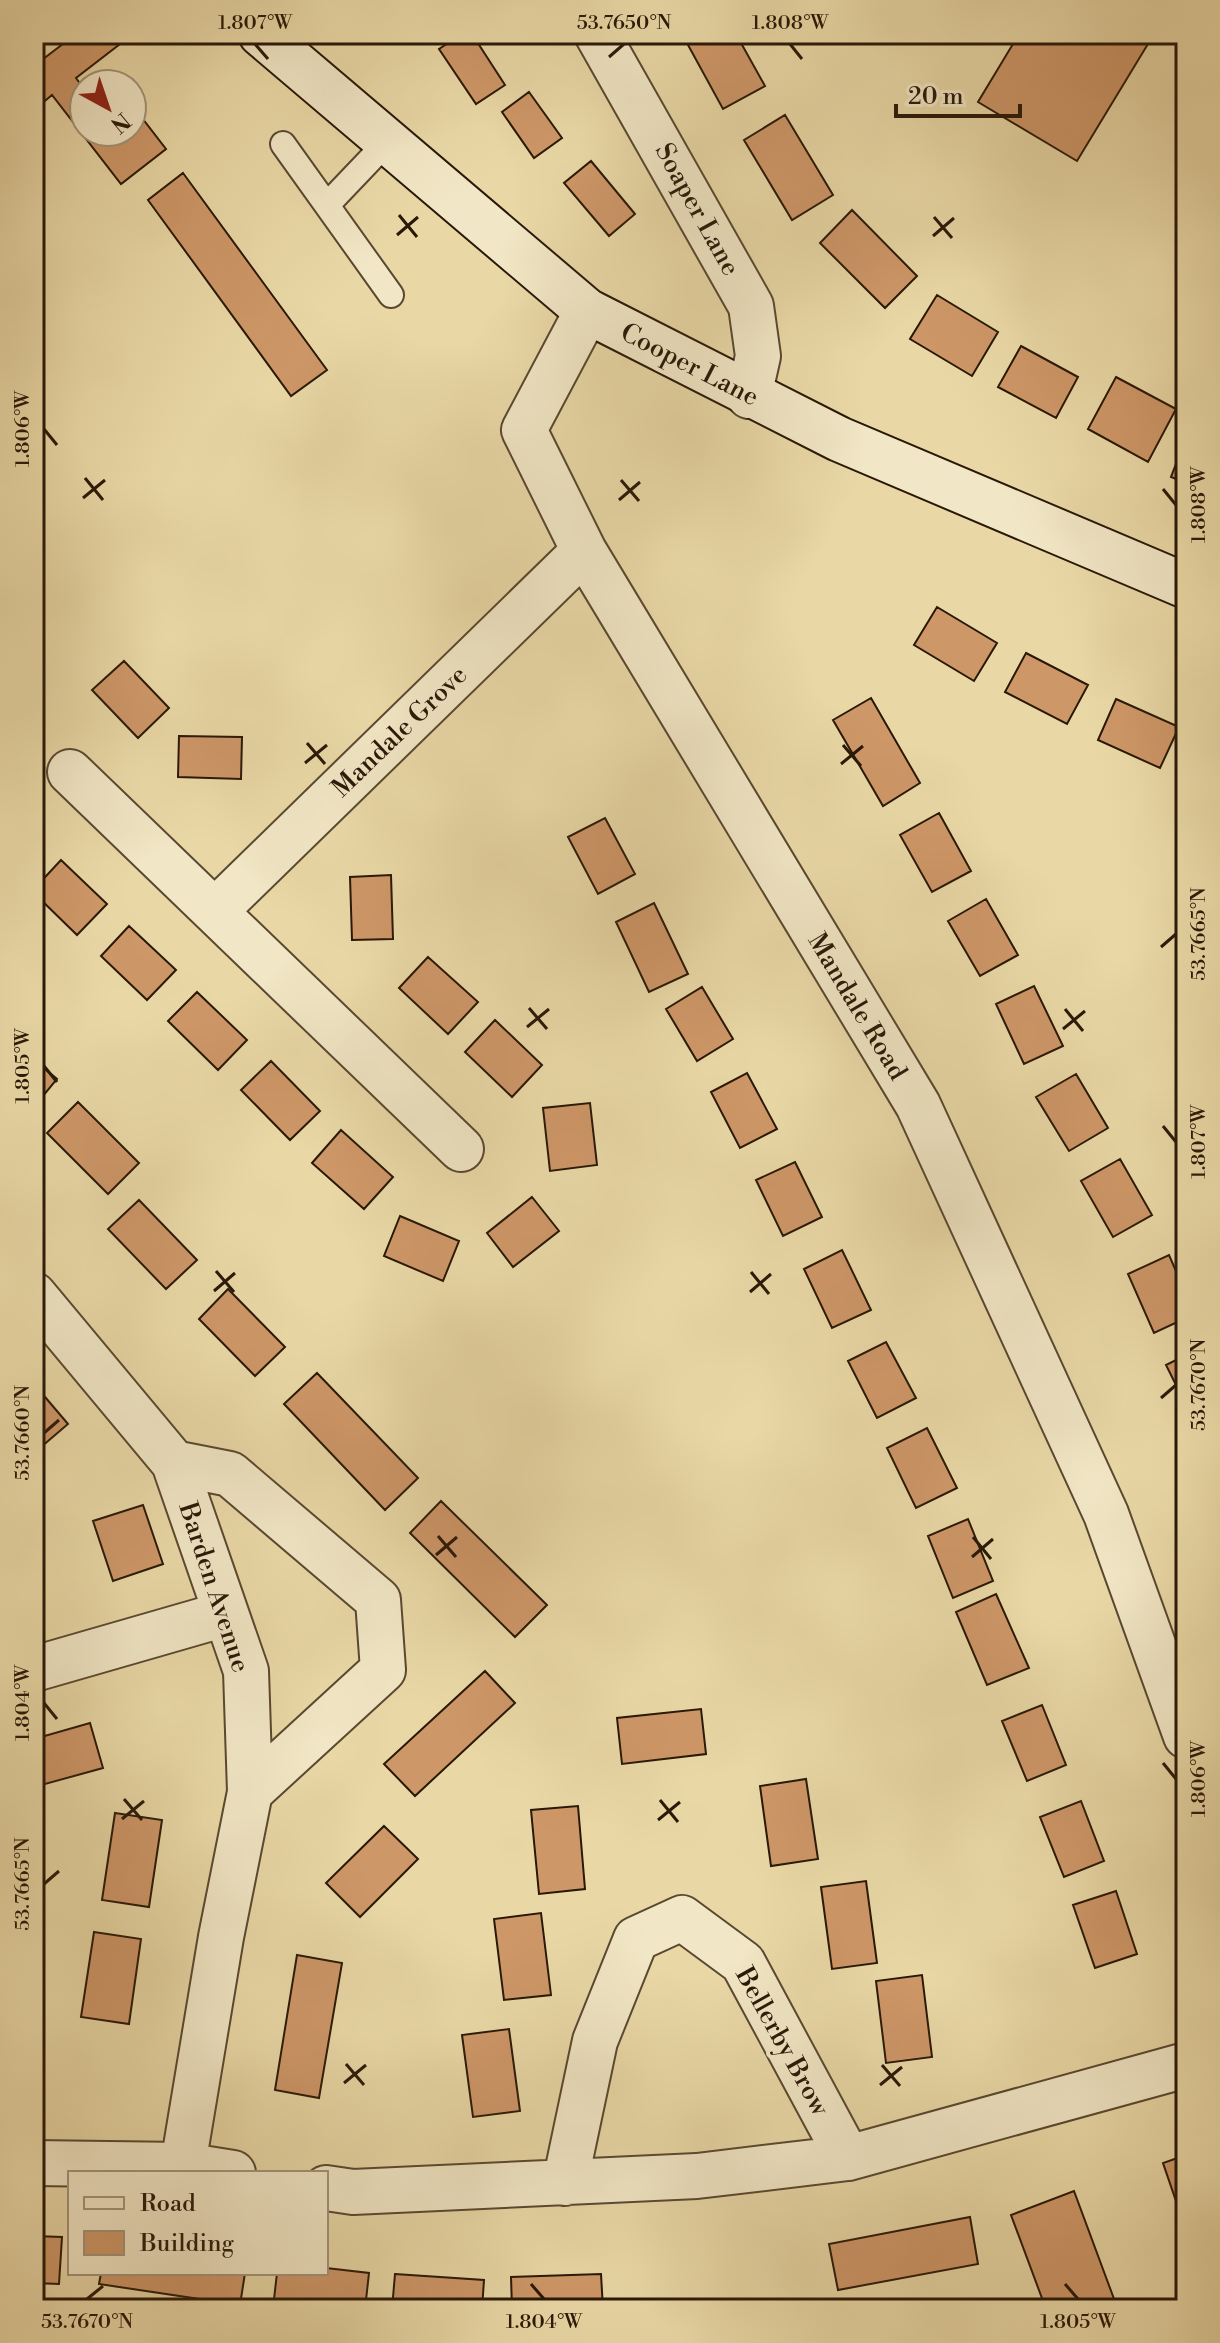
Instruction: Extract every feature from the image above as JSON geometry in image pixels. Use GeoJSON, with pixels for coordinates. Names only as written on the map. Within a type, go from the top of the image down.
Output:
{"type":"FeatureCollection","features":[{"type":"Feature","properties":{"kind":"street","name":"Cooper Lane"},"geometry":{"type":"LineString","coordinates":[[261,34],[587,311],[749,396],[839,439],[1186,586]]}},
{"type":"Feature","properties":{"kind":"street","name":"Soaper Lane"},"geometry":{"type":"LineString","coordinates":[[597,34],[751,306],[758,356],[749,396]]}},
{"type":"Feature","properties":{"kind":"street","name":"Mandale Road"},"geometry":{"type":"LineString","coordinates":[[587,311],[524,430],[584,551],[918,1105],[1106,1514],[1186,1736]]}},
{"type":"Feature","properties":{"kind":"street","name":"Mandale Grove"},"geometry":{"type":"LineString","coordinates":[[215,911],[584,551]]}},
{"type":"Feature","properties":{"kind":"street"},"geometry":{"type":"LineString","coordinates":[[70,772],[461,1149]]}},
{"type":"Feature","properties":{"kind":"street","name":"Barden Avenue"},"geometry":{"type":"LineString","coordinates":[[34,1295],[174,1463],[246,1671],[250,1792],[221,1937],[183,2165]]}},
{"type":"Feature","properties":{"kind":"street"},"geometry":{"type":"LineString","coordinates":[[174,1463],[230,1474],[378,1600],[383,1670],[250,1792]]}},
{"type":"Feature","properties":{"kind":"street"},"geometry":{"type":"LineString","coordinates":[[34,1669],[225,1614]]}},
{"type":"Feature","properties":{"kind":"street","name":"Bellerby Brow"},"geometry":{"type":"LineString","coordinates":[[565,2183],[595,2041],[636,1939],[682,1918],[743,1963],[848,2158]]}},
{"type":"Feature","properties":{"kind":"street"},"geometry":{"type":"LineString","coordinates":[[328,2188],[353,2192],[697,2176],[848,2158],[1186,2065]]}},
{"type":"Feature","properties":{"kind":"street"},"geometry":{"type":"LineString","coordinates":[[34,2163],[183,2165],[220,2171]]}},
{"type":"Feature","properties":{"kind":"lane"},"geometry":{"type":"LineString","coordinates":[[327,205],[388,141]]}},
{"type":"Feature","properties":{"kind":"lane"},"geometry":{"type":"LineString","coordinates":[[283,144],[391,295]]}},
{"type":"Feature","properties":{"kind":"building"},"geometry":{"type":"Polygon","coordinates":[[[76,34],[133,34],[89,68],[68,68],[68,116],[52,95],[34,110],[34,66],[76,34]]]}},
{"type":"Feature","properties":{"kind":"building"},"geometry":{"type":"Polygon","coordinates":[[[462,34],[472,34],[505,85],[476,104],[439,49],[462,34]]]}},
{"type":"Feature","properties":{"kind":"building"},"geometry":{"type":"Polygon","coordinates":[[[682,34],[736,34],[765,86],[723,109],[682,34]]]}},
{"type":"Feature","properties":{"kind":"building"},"geometry":{"type":"Polygon","coordinates":[[[1019,34],[1154,34],[1077,161],[978,102],[1019,34]]]}},
{"type":"Feature","properties":{"kind":"building"},"geometry":{"type":"Polygon","coordinates":[[[529,92],[562,138],[534,158],[502,112],[529,92]]]}},
{"type":"Feature","properties":{"kind":"building"},"geometry":{"type":"Polygon","coordinates":[[[785,115],[833,195],[792,220],[744,140],[785,115]]]}},
{"type":"Feature","properties":{"kind":"building"},"geometry":{"type":"Polygon","coordinates":[[[148,126],[166,149],[121,184],[93,148],[148,148],[148,126]]]}},
{"type":"Feature","properties":{"kind":"building"},"geometry":{"type":"Polygon","coordinates":[[[591,161],[635,214],[609,236],[564,183],[591,161]]]}},
{"type":"Feature","properties":{"kind":"building"},"geometry":{"type":"Polygon","coordinates":[[[183,173],[327,370],[291,396],[148,200],[183,173]]]}},
{"type":"Feature","properties":{"kind":"building"},"geometry":{"type":"Polygon","coordinates":[[[852,210],[917,276],[885,308],[820,243],[852,210]]]}},
{"type":"Feature","properties":{"kind":"building"},"geometry":{"type":"Polygon","coordinates":[[[937,295],[998,332],[972,376],[910,339],[937,295]]]}},
{"type":"Feature","properties":{"kind":"building"},"geometry":{"type":"Polygon","coordinates":[[[1021,346],[1078,377],[1056,418],[998,387],[1021,346]]]}},
{"type":"Feature","properties":{"kind":"building"},"geometry":{"type":"Polygon","coordinates":[[[1116,377],[1176,409],[1148,462],[1088,429],[1116,377]]]}},
{"type":"Feature","properties":{"kind":"building"},"geometry":{"type":"Polygon","coordinates":[[[1186,438],[1186,483],[1171,477],[1186,438]]]}},
{"type":"Feature","properties":{"kind":"building"},"geometry":{"type":"Polygon","coordinates":[[[937,607],[997,643],[974,681],[914,645],[937,607]]]}},
{"type":"Feature","properties":{"kind":"building"},"geometry":{"type":"Polygon","coordinates":[[[1026,653],[1088,685],[1067,724],[1005,692],[1026,653]]]}},
{"type":"Feature","properties":{"kind":"building"},"geometry":{"type":"Polygon","coordinates":[[[124,661],[169,708],[138,738],[92,690],[124,661]]]}},
{"type":"Feature","properties":{"kind":"building"},"geometry":{"type":"Polygon","coordinates":[[[871,698],[920,783],[883,806],[833,720],[871,698]]]}},
{"type":"Feature","properties":{"kind":"building"},"geometry":{"type":"Polygon","coordinates":[[[1116,699],[1179,727],[1160,768],[1098,740],[1116,699]]]}},
{"type":"Feature","properties":{"kind":"building"},"geometry":{"type":"Polygon","coordinates":[[[179,736],[242,737],[241,779],[178,777],[179,736]]]}},
{"type":"Feature","properties":{"kind":"building"},"geometry":{"type":"Polygon","coordinates":[[[939,813],[971,871],[932,892],[900,835],[939,813]]]}},
{"type":"Feature","properties":{"kind":"building"},"geometry":{"type":"Polygon","coordinates":[[[605,818],[635,874],[598,894],[568,837],[605,818]]]}},
{"type":"Feature","properties":{"kind":"building"},"geometry":{"type":"Polygon","coordinates":[[[61,860],[107,904],[77,935],[34,893],[34,889],[61,860]]]}},
{"type":"Feature","properties":{"kind":"building"},"geometry":{"type":"Polygon","coordinates":[[[391,875],[393,939],[352,940],[350,877],[391,875]]]}},
{"type":"Feature","properties":{"kind":"building"},"geometry":{"type":"Polygon","coordinates":[[[986,899],[1018,955],[980,976],[948,921],[986,899]]]}},
{"type":"Feature","properties":{"kind":"building"},"geometry":{"type":"Polygon","coordinates":[[[654,903],[688,974],[649,992],[616,922],[654,903]]]}},
{"type":"Feature","properties":{"kind":"building"},"geometry":{"type":"Polygon","coordinates":[[[129,926],[176,970],[147,1000],[101,956],[129,926]]]}},
{"type":"Feature","properties":{"kind":"building"},"geometry":{"type":"Polygon","coordinates":[[[428,957],[478,1002],[448,1034],[399,988],[428,957]]]}},
{"type":"Feature","properties":{"kind":"building"},"geometry":{"type":"Polygon","coordinates":[[[1034,986],[1063,1046],[1024,1064],[996,1004],[1034,986]]]}},
{"type":"Feature","properties":{"kind":"building"},"geometry":{"type":"Polygon","coordinates":[[[702,987],[733,1039],[697,1061],[666,1009],[702,987]]]}},
{"type":"Feature","properties":{"kind":"building"},"geometry":{"type":"Polygon","coordinates":[[[197,992],[247,1040],[218,1070],[168,1021],[197,992]]]}},
{"type":"Feature","properties":{"kind":"building"},"geometry":{"type":"Polygon","coordinates":[[[495,1020],[542,1065],[512,1097],[465,1052],[495,1020]]]}},
{"type":"Feature","properties":{"kind":"building"},"geometry":{"type":"Polygon","coordinates":[[[34,1060],[57,1079],[34,1107],[34,1060]]]}},
{"type":"Feature","properties":{"kind":"building"},"geometry":{"type":"Polygon","coordinates":[[[271,1061],[320,1111],[290,1140],[241,1090],[271,1061]]]}},
{"type":"Feature","properties":{"kind":"building"},"geometry":{"type":"Polygon","coordinates":[[[747,1073],[777,1129],[740,1148],[711,1092],[747,1073]]]}},
{"type":"Feature","properties":{"kind":"building"},"geometry":{"type":"Polygon","coordinates":[[[1076,1074],[1108,1128],[1069,1151],[1036,1097],[1076,1074]]]}},
{"type":"Feature","properties":{"kind":"building"},"geometry":{"type":"Polygon","coordinates":[[[78,1102],[139,1163],[108,1194],[47,1133],[78,1102]]]}},
{"type":"Feature","properties":{"kind":"building"},"geometry":{"type":"Polygon","coordinates":[[[590,1103],[597,1165],[550,1171],[543,1108],[590,1103]]]}},
{"type":"Feature","properties":{"kind":"building"},"geometry":{"type":"Polygon","coordinates":[[[341,1130],[393,1177],[364,1209],[312,1163],[341,1130]]]}},
{"type":"Feature","properties":{"kind":"building"},"geometry":{"type":"Polygon","coordinates":[[[1120,1159],[1152,1215],[1113,1237],[1081,1181],[1120,1159]]]}},
{"type":"Feature","properties":{"kind":"building"},"geometry":{"type":"Polygon","coordinates":[[[795,1162],[822,1217],[783,1236],[756,1180],[795,1162]]]}},
{"type":"Feature","properties":{"kind":"building"},"geometry":{"type":"Polygon","coordinates":[[[532,1197],[559,1231],[513,1267],[487,1233],[532,1197]]]}},
{"type":"Feature","properties":{"kind":"building"},"geometry":{"type":"Polygon","coordinates":[[[139,1200],[197,1260],[166,1289],[108,1229],[139,1200]]]}},
{"type":"Feature","properties":{"kind":"building"},"geometry":{"type":"Polygon","coordinates":[[[400,1216],[459,1241],[443,1281],[384,1256],[400,1216]]]}},
{"type":"Feature","properties":{"kind":"building"},"geometry":{"type":"Polygon","coordinates":[[[842,1250],[871,1310],[832,1328],[804,1269],[842,1250]]]}},
{"type":"Feature","properties":{"kind":"building"},"geometry":{"type":"Polygon","coordinates":[[[1169,1255],[1186,1294],[1186,1318],[1154,1333],[1128,1274],[1169,1255]]]}},
{"type":"Feature","properties":{"kind":"building"},"geometry":{"type":"Polygon","coordinates":[[[228,1289],[285,1347],[255,1376],[199,1319],[228,1289]]]}},
{"type":"Feature","properties":{"kind":"building"},"geometry":{"type":"Polygon","coordinates":[[[886,1342],[916,1398],[877,1418],[848,1361],[886,1342]]]}},
{"type":"Feature","properties":{"kind":"building"},"geometry":{"type":"Polygon","coordinates":[[[1186,1355],[1186,1405],[1166,1365],[1186,1355]]]}},
{"type":"Feature","properties":{"kind":"building"},"geometry":{"type":"Polygon","coordinates":[[[317,1373],[418,1478],[385,1510],[284,1404],[317,1373]]]}},
{"type":"Feature","properties":{"kind":"building"},"geometry":{"type":"Polygon","coordinates":[[[34,1384],[68,1424],[34,1453],[34,1384]]]}},
{"type":"Feature","properties":{"kind":"building"},"geometry":{"type":"Polygon","coordinates":[[[927,1428],[957,1488],[916,1508],[887,1448],[927,1428]]]}},
{"type":"Feature","properties":{"kind":"building"},"geometry":{"type":"Polygon","coordinates":[[[441,1501],[547,1605],[515,1637],[410,1533],[441,1501]]]}},
{"type":"Feature","properties":{"kind":"building"},"geometry":{"type":"Polygon","coordinates":[[[143,1505],[163,1564],[113,1581],[93,1521],[143,1505]]]}},
{"type":"Feature","properties":{"kind":"building"},"geometry":{"type":"Polygon","coordinates":[[[968,1519],[993,1581],[953,1598],[928,1536],[968,1519]]]}},
{"type":"Feature","properties":{"kind":"building"},"geometry":{"type":"Polygon","coordinates":[[[34,1569],[44,1601],[34,1604],[34,1569]]]}},
{"type":"Feature","properties":{"kind":"building"},"geometry":{"type":"Polygon","coordinates":[[[996,1594],[1029,1668],[987,1685],[956,1612],[996,1594]]]}},
{"type":"Feature","properties":{"kind":"building"},"geometry":{"type":"Polygon","coordinates":[[[485,1671],[515,1703],[415,1796],[384,1764],[485,1671]]]}},
{"type":"Feature","properties":{"kind":"building"},"geometry":{"type":"Polygon","coordinates":[[[1042,1705],[1066,1765],[1027,1781],[1002,1721],[1042,1705]]]}},
{"type":"Feature","properties":{"kind":"building"},"geometry":{"type":"Polygon","coordinates":[[[701,1709],[706,1754],[622,1764],[617,1718],[701,1709]]]}},
{"type":"Feature","properties":{"kind":"building"},"geometry":{"type":"Polygon","coordinates":[[[90,1723],[103,1768],[34,1787],[34,1739],[90,1723]]]}},
{"type":"Feature","properties":{"kind":"building"},"geometry":{"type":"Polygon","coordinates":[[[806,1779],[818,1859],[771,1866],[760,1786],[806,1779]]]}},
{"type":"Feature","properties":{"kind":"building"},"geometry":{"type":"Polygon","coordinates":[[[1081,1801],[1104,1861],[1064,1877],[1040,1817],[1081,1801]]]}},
{"type":"Feature","properties":{"kind":"building"},"geometry":{"type":"Polygon","coordinates":[[[578,1806],[585,1889],[539,1894],[531,1810],[578,1806]]]}},
{"type":"Feature","properties":{"kind":"building"},"geometry":{"type":"Polygon","coordinates":[[[115,1813],[162,1820],[149,1907],[102,1900],[115,1813]]]}},
{"type":"Feature","properties":{"kind":"building"},"geometry":{"type":"Polygon","coordinates":[[[384,1826],[418,1859],[360,1917],[326,1883],[384,1826]]]}},
{"type":"Feature","properties":{"kind":"building"},"geometry":{"type":"Polygon","coordinates":[[[866,1881],[877,1963],[832,1969],[821,1887],[866,1881]]]}},
{"type":"Feature","properties":{"kind":"building"},"geometry":{"type":"Polygon","coordinates":[[[1116,1891],[1137,1954],[1095,1968],[1073,1905],[1116,1891]]]}},
{"type":"Feature","properties":{"kind":"building"},"geometry":{"type":"Polygon","coordinates":[[[541,1913],[551,1995],[504,2000],[494,1919],[541,1913]]]}},
{"type":"Feature","properties":{"kind":"building"},"geometry":{"type":"Polygon","coordinates":[[[94,1932],[141,1939],[129,2024],[81,2017],[94,1932]]]}},
{"type":"Feature","properties":{"kind":"building"},"geometry":{"type":"Polygon","coordinates":[[[297,1955],[342,1963],[319,2098],[275,2090],[297,1955]]]}},
{"type":"Feature","properties":{"kind":"building"},"geometry":{"type":"Polygon","coordinates":[[[922,1975],[932,2057],[886,2063],[876,1981],[922,1975]]]}},
{"type":"Feature","properties":{"kind":"building"},"geometry":{"type":"Polygon","coordinates":[[[509,2029],[520,2111],[473,2117],[462,2035],[509,2029]]]}},
{"type":"Feature","properties":{"kind":"building"},"geometry":{"type":"Polygon","coordinates":[[[34,2030],[42,2030],[41,2077],[34,2076],[34,2030]]]}},
{"type":"Feature","properties":{"kind":"building"},"geometry":{"type":"Polygon","coordinates":[[[1186,2155],[1186,2201],[1177,2204],[1163,2163],[1186,2155]]]}},
{"type":"Feature","properties":{"kind":"building"},"geometry":{"type":"Polygon","coordinates":[[[1074,2191],[1117,2307],[1113,2309],[1046,2309],[1011,2215],[1074,2191]]]}},
{"type":"Feature","properties":{"kind":"building"},"geometry":{"type":"Polygon","coordinates":[[[970,2217],[978,2264],[838,2290],[829,2244],[970,2217]]]}},
{"type":"Feature","properties":{"kind":"building"},"geometry":{"type":"Polygon","coordinates":[[[34,2236],[62,2237],[59,2284],[34,2283],[34,2236]]]}},
{"type":"Feature","properties":{"kind":"building"},"geometry":{"type":"Polygon","coordinates":[[[328,2268],[369,2273],[365,2309],[273,2308],[277,2275],[328,2275],[328,2268]]]}},
{"type":"Feature","properties":{"kind":"building"},"geometry":{"type":"Polygon","coordinates":[[[395,2274],[484,2280],[482,2309],[392,2309],[395,2274]]]}},
{"type":"Feature","properties":{"kind":"building"},"geometry":{"type":"Polygon","coordinates":[[[601,2274],[603,2309],[512,2309],[511,2277],[601,2274]]]}},
{"type":"Feature","properties":{"kind":"building"},"geometry":{"type":"Polygon","coordinates":[[[101,2275],[245,2275],[240,2305],[99,2284],[101,2275]]]}}]}
